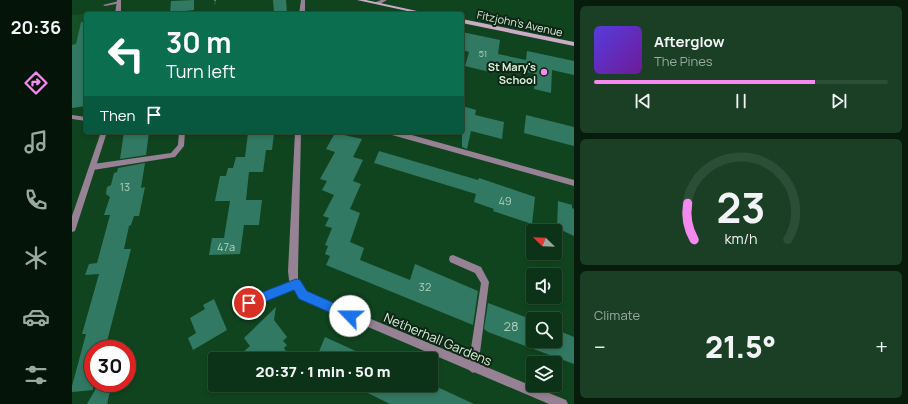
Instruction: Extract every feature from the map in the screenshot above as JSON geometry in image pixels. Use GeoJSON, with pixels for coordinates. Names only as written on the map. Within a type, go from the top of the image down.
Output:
{"type":"FeatureCollection","features":[{"type":"Feature","properties":{"kind":"main road"},"geometry":{"type":"LineString","coordinates":[[359,0],[419,12]]}},
{"type":"Feature","properties":{"kind":"main road","name":"Fitzjohn's Avenue"},"geometry":{"type":"LineString","coordinates":[[464,21],[574,44]]}},
{"type":"Feature","properties":{"kind":"street"},"geometry":{"type":"LineString","coordinates":[[302,12],[303,0]]}},
{"type":"Feature","properties":{"kind":"street"},"geometry":{"type":"LineString","coordinates":[[378,3],[385,0]]}},
{"type":"Feature","properties":{"kind":"street"},"geometry":{"type":"LineString","coordinates":[[118,12],[119,1]]}},
{"type":"Feature","properties":{"kind":"street"},"geometry":{"type":"LineString","coordinates":[[72,117],[84,119]]}},
{"type":"Feature","properties":{"kind":"street"},"geometry":{"type":"LineString","coordinates":[[72,228],[103,134]]}},
{"type":"Feature","properties":{"kind":"street"},"geometry":{"type":"LineString","coordinates":[[296,284],[293,271],[298,134]]}},
{"type":"Feature","properties":{"kind":"street"},"geometry":{"type":"LineString","coordinates":[[399,134],[574,183]]}},
{"type":"Feature","properties":{"kind":"street","name":"Netherhall Gardens"},"geometry":{"type":"LineString","coordinates":[[296,284],[306,297],[562,404]]}},
{"type":"Feature","properties":{"kind":"lane"},"geometry":{"type":"LineString","coordinates":[[105,5],[119,1]]}},
{"type":"Feature","properties":{"kind":"lane"},"geometry":{"type":"LineString","coordinates":[[93,167],[173,155],[181,146],[182,134]]}},
{"type":"Feature","properties":{"kind":"lane"},"geometry":{"type":"LineString","coordinates":[[454,259],[478,270],[485,282],[474,368]]}},
{"type":"Feature","properties":{"kind":"lane"},"geometry":{"type":"LineString","coordinates":[[249,303],[296,284]]}},
{"type":"Feature","properties":{"kind":"path"},"geometry":{"type":"LineString","coordinates":[[214,4],[215,0]]}},
{"type":"Feature","properties":{"kind":"shaded area"},"geometry":{"type":"Polygon","coordinates":[[[84,14],[84,61],[72,63],[72,15],[84,14]]]}},
{"type":"Feature","properties":{"kind":"building"},"geometry":{"type":"Polygon","coordinates":[[[194,0],[194,10],[170,12],[171,1],[194,0]]]}},
{"type":"Feature","properties":{"kind":"building"},"geometry":{"type":"Polygon","coordinates":[[[273,0],[286,0],[287,12],[274,12],[273,0]]]}},
{"type":"Feature","properties":{"kind":"building"},"geometry":{"type":"Polygon","coordinates":[[[81,22],[84,22],[84,106],[72,108],[72,45],[76,44],[81,22]]]}},
{"type":"Feature","properties":{"kind":"building"},"geometry":{"type":"Polygon","coordinates":[[[464,32],[500,40],[498,54],[526,60],[527,51],[574,61],[574,75],[552,70],[551,93],[534,89],[535,74],[496,65],[494,73],[465,66],[469,52],[464,51],[464,32]]]}},
{"type":"Feature","properties":{"kind":"building"},"geometry":{"type":"Polygon","coordinates":[[[464,107],[476,110],[475,115],[504,122],[502,139],[471,131],[467,149],[462,147],[462,134],[464,134],[464,107]]]}},
{"type":"Feature","properties":{"kind":"building"},"geometry":{"type":"Polygon","coordinates":[[[526,115],[574,127],[574,146],[524,133],[526,115]]]}},
{"type":"Feature","properties":{"kind":"building"},"geometry":{"type":"Polygon","coordinates":[[[124,134],[149,134],[146,155],[120,159],[124,134]]]}},
{"type":"Feature","properties":{"kind":"building"},"geometry":{"type":"Polygon","coordinates":[[[248,134],[274,134],[272,150],[266,150],[263,172],[249,172],[246,200],[262,200],[259,225],[244,225],[240,254],[209,255],[212,238],[224,238],[230,201],[215,201],[220,176],[226,176],[228,168],[233,168],[236,157],[245,157],[248,134]]]}},
{"type":"Feature","properties":{"kind":"building"},"geometry":{"type":"Polygon","coordinates":[[[334,134],[362,139],[353,157],[363,160],[353,181],[361,184],[350,209],[360,213],[350,242],[364,248],[360,260],[410,280],[415,264],[478,291],[473,325],[326,265],[330,256],[325,254],[328,246],[325,245],[332,228],[325,226],[329,218],[323,216],[334,195],[322,190],[327,181],[320,179],[335,152],[326,149],[334,134]]]}},
{"type":"Feature","properties":{"kind":"building"},"geometry":{"type":"Polygon","coordinates":[[[379,151],[478,180],[479,178],[535,197],[532,224],[493,211],[494,209],[474,202],[476,194],[374,163],[379,151]]]}},
{"type":"Feature","properties":{"kind":"building"},"geometry":{"type":"Polygon","coordinates":[[[145,163],[141,188],[145,187],[139,216],[134,216],[131,225],[129,226],[124,249],[131,249],[107,340],[84,340],[86,334],[82,334],[99,274],[85,275],[89,264],[97,263],[110,215],[104,215],[110,197],[106,194],[107,187],[111,185],[114,173],[117,172],[118,168],[145,163]]]}},
{"type":"Feature","properties":{"kind":"building"},"geometry":{"type":"Polygon","coordinates":[[[558,201],[572,205],[572,208],[574,209],[574,236],[562,230],[562,224],[557,224],[558,201]]]}},
{"type":"Feature","properties":{"kind":"building"},"geometry":{"type":"Polygon","coordinates":[[[214,299],[227,330],[193,350],[188,338],[196,333],[190,318],[205,309],[203,305],[214,299]]]}},
{"type":"Feature","properties":{"kind":"building"},"geometry":{"type":"Polygon","coordinates":[[[488,303],[526,317],[526,346],[488,332],[484,329],[488,303]]]}},
{"type":"Feature","properties":{"kind":"building"},"geometry":{"type":"Polygon","coordinates":[[[276,307],[274,320],[287,337],[283,341],[287,345],[284,348],[287,352],[243,352],[250,346],[244,338],[276,307]]]}},
{"type":"Feature","properties":{"kind":"building"},"geometry":{"type":"Polygon","coordinates":[[[562,332],[574,337],[574,364],[562,360],[562,356],[552,356],[531,348],[562,348],[562,332]]]}},
{"type":"Feature","properties":{"kind":"building"},"geometry":{"type":"Polygon","coordinates":[[[325,337],[358,352],[319,352],[325,337]]]}},
{"type":"Feature","properties":{"kind":"building"},"geometry":{"type":"Polygon","coordinates":[[[84,341],[84,391],[72,392],[72,386],[84,341]]]}},
{"type":"Feature","properties":{"kind":"building"},"geometry":{"type":"Polygon","coordinates":[[[438,387],[474,404],[390,404],[366,392],[438,392],[438,387]]]}},
{"type":"Feature","properties":{"kind":"building"},"geometry":{"type":"Polygon","coordinates":[[[94,392],[110,392],[107,404],[87,404],[94,392]]]}},
{"type":"Feature","properties":{"kind":"place","name":"St Mary's School"},"geometry":{"type":"Point","coordinates":[544,72]}},
{"type":"Feature","properties":{"kind":"route"},"geometry":{"type":"LineString","coordinates":[[249,303],[296,284],[306,297],[350,316]]}}]}
